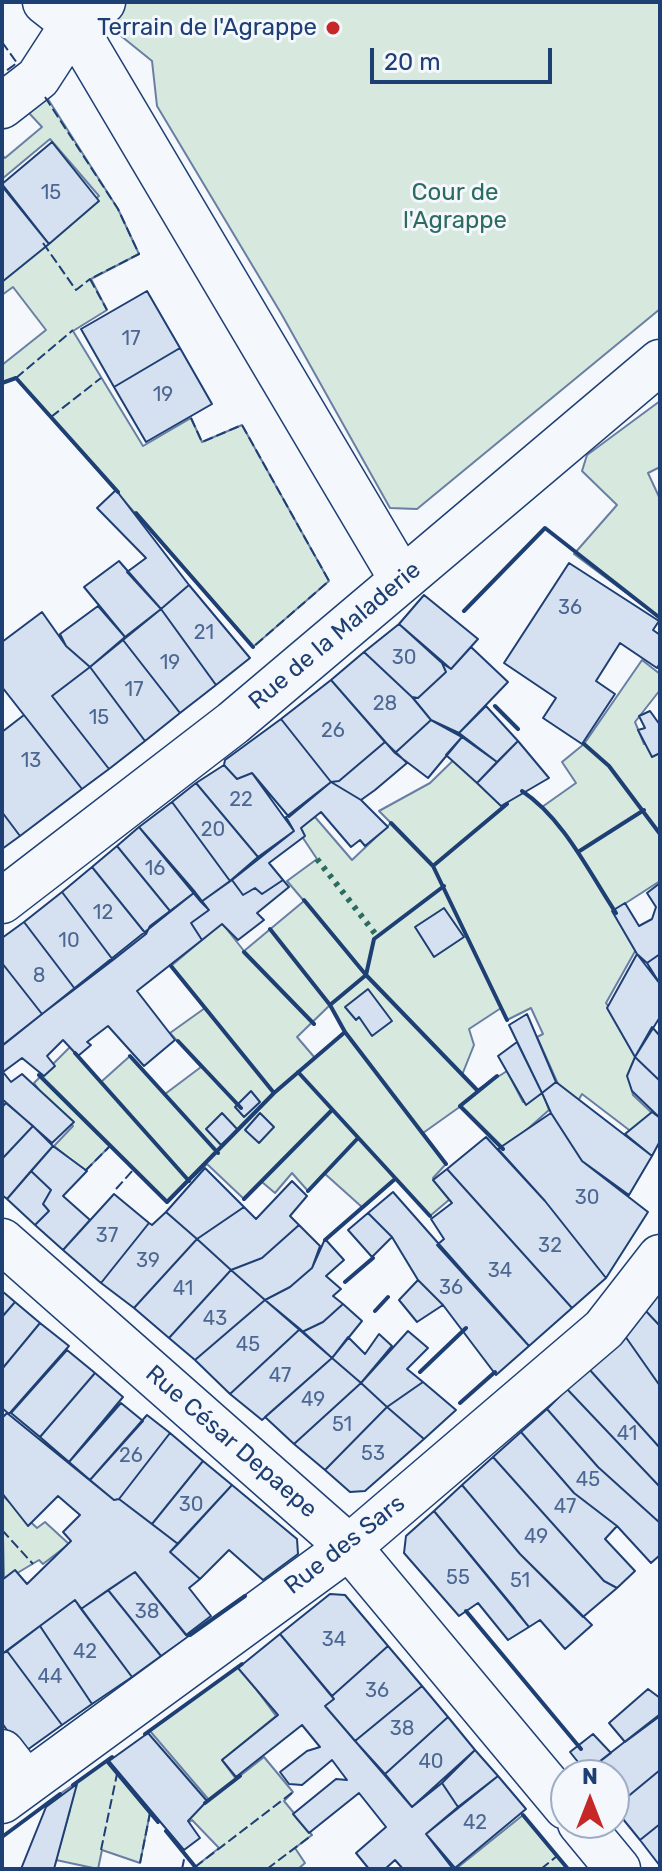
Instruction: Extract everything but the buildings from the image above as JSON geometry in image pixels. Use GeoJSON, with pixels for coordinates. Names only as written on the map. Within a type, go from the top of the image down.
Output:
{"type":"FeatureCollection","features":[{"type":"Feature","properties":{"kind":"street"},"geometry":{"type":"LineString","coordinates":[[2,106],[38,78],[74,9]]}},
{"type":"Feature","properties":{"kind":"street"},"geometry":{"type":"LineString","coordinates":[[74,9],[401,578]]}},
{"type":"Feature","properties":{"kind":"street","name":"Rue de la Maladerie"},"geometry":{"type":"LineString","coordinates":[[2,901],[233,723],[401,578],[546,476],[660,362]]}},
{"type":"Feature","properties":{"kind":"street","name":"Rue César Depaepe"},"geometry":{"type":"LineString","coordinates":[[2,1241],[349,1547],[550,1788]]}},
{"type":"Feature","properties":{"kind":"street","name":"Rue des Sars"},"geometry":{"type":"LineString","coordinates":[[10,1779],[349,1547],[604,1329],[660,1257]]}},
{"type":"Feature","properties":{"kind":"street"},"geometry":{"type":"LineString","coordinates":[[593,1839],[618,1869]]}},
{"type":"Feature","properties":{"kind":"green space","name":"Cour de l'Agrappe"},"geometry":{"type":"Polygon","coordinates":[[[79,2],[660,2],[660,309],[417,509],[390,508],[282,315],[157,106],[152,61],[79,2]]]}},
{"type":"Feature","properties":{"kind":"green space"},"geometry":{"type":"Polygon","coordinates":[[[46,96],[118,209],[139,254],[91,279],[107,310],[73,331],[143,446],[191,418],[202,442],[242,425],[329,581],[253,647],[16,378],[2,383],[2,365],[46,330],[13,287],[2,295],[2,278],[99,196],[50,139],[2,179],[2,155],[5,158],[42,127],[29,113],[46,96]]]}},
{"type":"Feature","properties":{"kind":"green space"},"geometry":{"type":"Polygon","coordinates":[[[660,401],[660,467],[648,473],[660,499],[660,618],[574,554],[617,505],[582,471],[587,455],[660,401]]]}},
{"type":"Feature","properties":{"kind":"green space"},"geometry":{"type":"Polygon","coordinates":[[[642,660],[660,674],[660,690],[635,722],[644,744],[660,743],[660,881],[615,910],[638,946],[606,1003],[643,1055],[629,1077],[633,1095],[652,1113],[637,1136],[582,1094],[571,1113],[537,1037],[543,1034],[531,1008],[507,1020],[501,1008],[469,1029],[474,1045],[462,1075],[477,1090],[507,1071],[523,1102],[543,1093],[549,1110],[504,1150],[461,1106],[423,1133],[446,1164],[433,1178],[450,1199],[430,1216],[396,1179],[363,1208],[324,1173],[308,1191],[292,1173],[275,1193],[262,1182],[244,1199],[207,1164],[167,1202],[110,1146],[85,1171],[54,1146],[73,1126],[53,1109],[34,1083],[70,1047],[101,1082],[130,1056],[165,1094],[201,1067],[170,1033],[205,1008],[171,966],[222,923],[244,951],[304,901],[287,881],[317,859],[297,829],[315,817],[352,860],[391,823],[379,811],[430,783],[469,745],[494,770],[542,807],[576,783],[562,762],[584,744],[642,660]],[[330,1005],[297,1037],[315,1058],[344,1032],[330,1005]]]}},
{"type":"Feature","properties":{"kind":"green space"},"geometry":{"type":"Polygon","coordinates":[[[2,1495],[37,1528],[45,1522],[69,1544],[43,1564],[39,1560],[4,1581],[2,1495]]]}},
{"type":"Feature","properties":{"kind":"green space"},"geometry":{"type":"Polygon","coordinates":[[[239,1666],[276,1716],[222,1760],[236,1779],[264,1757],[293,1792],[284,1801],[312,1835],[295,1848],[305,1863],[298,1869],[197,1869],[195,1867],[219,1848],[192,1820],[170,1837],[167,1832],[209,1800],[150,1731],[239,1666]]]}},
{"type":"Feature","properties":{"kind":"green space"},"geometry":{"type":"Polygon","coordinates":[[[107,1761],[150,1813],[140,1863],[102,1850],[98,1869],[56,1860],[70,1810],[47,1803],[107,1761]]]}},
{"type":"Feature","properties":{"kind":"green space"},"geometry":{"type":"Polygon","coordinates":[[[523,1815],[568,1869],[455,1869],[457,1868],[523,1815]]]}},
{"type":"Feature","properties":{"kind":"hedge"},"geometry":{"type":"LineString","coordinates":[[317,859],[377,936]]}},
{"type":"Feature","properties":{"kind":"fence"},"geometry":{"type":"LineString","coordinates":[[2,42],[17,63],[3,73]]}},
{"type":"Feature","properties":{"kind":"fence"},"geometry":{"type":"LineString","coordinates":[[45,97],[118,209],[139,254],[90,279],[107,310]]}},
{"type":"Feature","properties":{"kind":"fence"},"geometry":{"type":"LineString","coordinates":[[43,243],[76,290],[90,279]]}},
{"type":"Feature","properties":{"kind":"fence"},"geometry":{"type":"LineString","coordinates":[[16,378],[73,330]]}},
{"type":"Feature","properties":{"kind":"fence"},"geometry":{"type":"LineString","coordinates":[[51,417],[101,378]]}},
{"type":"Feature","properties":{"kind":"fence"},"geometry":{"type":"LineString","coordinates":[[191,418],[202,442],[242,425],[329,581],[253,647]]}},
{"type":"Feature","properties":{"kind":"fence"},"geometry":{"type":"LineString","coordinates":[[85,1171],[110,1146]]}},
{"type":"Feature","properties":{"kind":"fence"},"geometry":{"type":"LineString","coordinates":[[116,1189],[134,1169]]}},
{"type":"Feature","properties":{"kind":"fence"},"geometry":{"type":"LineString","coordinates":[[2,1530],[33,1564]]}},
{"type":"Feature","properties":{"kind":"fence"},"geometry":{"type":"LineString","coordinates":[[101,1850],[117,1774]]}},
{"type":"Feature","properties":{"kind":"fence"},"geometry":{"type":"LineString","coordinates":[[195,1867],[293,1792]]}},
{"type":"Feature","properties":{"kind":"fence"},"geometry":{"type":"LineString","coordinates":[[140,1863],[150,1813]]}},
{"type":"Feature","properties":{"kind":"fence"},"geometry":{"type":"LineString","coordinates":[[267,1869],[312,1835]]}},
{"type":"Feature","properties":{"kind":"fence"},"geometry":{"type":"LineString","coordinates":[[182,1869],[185,1855]]}},
{"type":"Feature","properties":{"kind":"fence"},"geometry":{"type":"LineString","coordinates":[[541,1869],[557,1856]]}},
{"type":"Feature","properties":{"kind":"wall"},"geometry":{"type":"LineString","coordinates":[[2,383],[16,378],[118,492]]}},
{"type":"Feature","properties":{"kind":"wall"},"geometry":{"type":"LineString","coordinates":[[136,513],[253,647]]}},
{"type":"Feature","properties":{"kind":"wall"},"geometry":{"type":"LineString","coordinates":[[464,611],[545,528],[660,618]]}},
{"type":"Feature","properties":{"kind":"wall"},"geometry":{"type":"LineString","coordinates":[[495,706],[518,729]]}},
{"type":"Feature","properties":{"kind":"wall"},"geometry":{"type":"LineString","coordinates":[[584,744],[609,766],[660,834]]}},
{"type":"Feature","properties":{"kind":"wall"},"geometry":{"type":"LineString","coordinates":[[522,791],[537,802],[563,831],[616,913]]}},
{"type":"Feature","properties":{"kind":"wall"},"geometry":{"type":"LineString","coordinates":[[433,866],[507,804]]}},
{"type":"Feature","properties":{"kind":"wall"},"geometry":{"type":"LineString","coordinates":[[578,852],[644,810]]}},
{"type":"Feature","properties":{"kind":"wall"},"geometry":{"type":"LineString","coordinates":[[391,823],[433,866],[507,1020]]}},
{"type":"Feature","properties":{"kind":"wall"},"geometry":{"type":"LineString","coordinates":[[39,1075],[167,1202],[274,1093],[345,1032],[330,1005],[366,975],[374,939],[444,886]]}},
{"type":"Feature","properties":{"kind":"wall"},"geometry":{"type":"LineString","coordinates":[[304,900],[366,975],[477,1090]]}},
{"type":"Feature","properties":{"kind":"wall"},"geometry":{"type":"LineString","coordinates":[[270,929],[330,1005]]}},
{"type":"Feature","properties":{"kind":"wall"},"geometry":{"type":"LineString","coordinates":[[244,952],[314,1024]]}},
{"type":"Feature","properties":{"kind":"wall"},"geometry":{"type":"LineString","coordinates":[[171,966],[274,1093]]}},
{"type":"Feature","properties":{"kind":"wall"},"geometry":{"type":"LineString","coordinates":[[345,1032],[446,1164]]}},
{"type":"Feature","properties":{"kind":"wall"},"geometry":{"type":"LineString","coordinates":[[178,1041],[241,1108]]}},
{"type":"Feature","properties":{"kind":"wall"},"geometry":{"type":"LineString","coordinates":[[75,1053],[189,1181]]}},
{"type":"Feature","properties":{"kind":"wall"},"geometry":{"type":"LineString","coordinates":[[130,1056],[218,1153]]}},
{"type":"Feature","properties":{"kind":"wall"},"geometry":{"type":"LineString","coordinates":[[298,1072],[430,1216]]}},
{"type":"Feature","properties":{"kind":"wall"},"geometry":{"type":"LineString","coordinates":[[497,1076],[460,1106],[503,1149]]}},
{"type":"Feature","properties":{"kind":"wall"},"geometry":{"type":"LineString","coordinates":[[244,1199],[332,1110]]}},
{"type":"Feature","properties":{"kind":"wall"},"geometry":{"type":"LineString","coordinates":[[308,1191],[358,1138]]}},
{"type":"Feature","properties":{"kind":"wall"},"geometry":{"type":"LineString","coordinates":[[325,1240],[395,1179]]}},
{"type":"Feature","properties":{"kind":"wall"},"geometry":{"type":"LineString","coordinates":[[345,1282],[373,1258]]}},
{"type":"Feature","properties":{"kind":"wall"},"geometry":{"type":"LineString","coordinates":[[375,1311],[388,1297]]}},
{"type":"Feature","properties":{"kind":"wall"},"geometry":{"type":"LineString","coordinates":[[420,1372],[466,1328]]}},
{"type":"Feature","properties":{"kind":"wall"},"geometry":{"type":"LineString","coordinates":[[460,1403],[495,1372]]}},
{"type":"Feature","properties":{"kind":"wall"},"geometry":{"type":"LineString","coordinates":[[190,1635],[245,1596]]}},
{"type":"Feature","properties":{"kind":"wall"},"geometry":{"type":"LineString","coordinates":[[466,1611],[581,1749]]}},
{"type":"Feature","properties":{"kind":"wall"},"geometry":{"type":"LineString","coordinates":[[145,1734],[242,1664]]}},
{"type":"Feature","properties":{"kind":"wall"},"geometry":{"type":"LineString","coordinates":[[73,1785],[112,1757]]}},
{"type":"Feature","properties":{"kind":"wall"},"geometry":{"type":"LineString","coordinates":[[107,1761],[158,1822]]}},
{"type":"Feature","properties":{"kind":"wall"},"geometry":{"type":"LineString","coordinates":[[205,1803],[240,1776]]}},
{"type":"Feature","properties":{"kind":"wall"},"geometry":{"type":"LineString","coordinates":[[2,1837],[60,1794]]}},
{"type":"Feature","properties":{"kind":"wall"},"geometry":{"type":"LineString","coordinates":[[523,1815],[568,1869]]}},
{"type":"Feature","properties":{"kind":"wall"},"geometry":{"type":"LineString","coordinates":[[166,1831],[197,1869]]}},
{"type":"Feature","properties":{"kind":"place","name":"Terrain de l'Agrappe"},"geometry":{"type":"Point","coordinates":[333,28]}}]}
